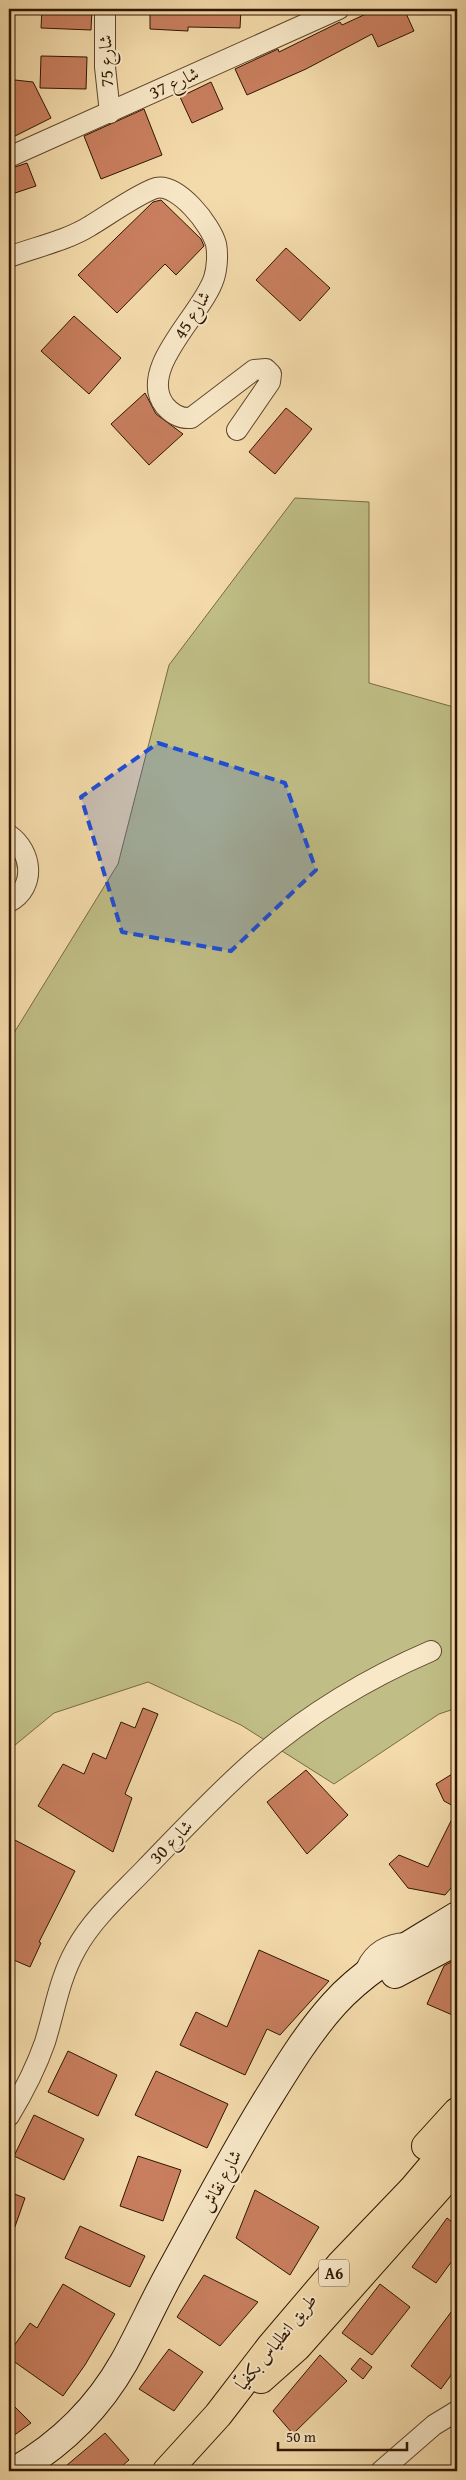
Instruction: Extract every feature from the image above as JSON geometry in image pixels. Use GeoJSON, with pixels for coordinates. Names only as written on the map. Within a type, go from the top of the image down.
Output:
{"type":"FeatureCollection","features":[{"type":"Feature","properties":{"kind":"highway"},"geometry":{"type":"LineString","coordinates":[[340,2266],[392,2186],[457,2112]]}},
{"type":"Feature","properties":{"kind":"highway","name":"طريق انطلياس بكفيّا"},"geometry":{"type":"LineString","coordinates":[[218,2415],[271,2346],[340,2266],[412,2190],[457,2137]]}},
{"type":"Feature","properties":{"kind":"highway","name":"A6"},"geometry":{"type":"LineString","coordinates":[[167,2471],[218,2415],[297,2347],[457,2167]]}},
{"type":"Feature","properties":{"kind":"street","name":"شارع 75"},"geometry":{"type":"LineString","coordinates":[[106,9],[104,67],[110,113]]}},
{"type":"Feature","properties":{"kind":"street","name":"شارع 37"},"geometry":{"type":"LineString","coordinates":[[9,157],[339,9]]}},
{"type":"Feature","properties":{"kind":"street","name":"شارع 45"},"geometry":{"type":"LineString","coordinates":[[9,257],[82,232],[157,188],[172,189],[194,209],[211,232],[216,244],[216,264],[210,290],[180,333],[161,367],[157,382],[158,392],[161,400],[174,414],[183,419],[191,418],[254,370],[266,369],[271,374],[270,382],[237,430]]}},
{"type":"Feature","properties":{"kind":"street"},"geometry":{"type":"LineString","coordinates":[[9,834],[19,841],[25,853],[29,878],[9,902]]}},
{"type":"Feature","properties":{"kind":"street","name":"شارع 30"},"geometry":{"type":"LineString","coordinates":[[9,2116],[35,2069],[46,2040],[54,2002],[69,1963],[76,1948],[96,1920],[212,1800],[256,1760],[306,1722],[366,1682],[431,1651]]}},
{"type":"Feature","properties":{"kind":"street","name":"شارع نقاش"},"geometry":{"type":"LineString","coordinates":[[15,2471],[37,2458],[78,2424],[98,2401],[123,2364],[226,2170],[301,2045],[335,2003],[353,1987],[419,1940],[457,1916]]}},
{"type":"Feature","properties":{"kind":"street"},"geometry":{"type":"LineString","coordinates":[[353,1987],[358,1993],[367,1990],[457,1941]]}},
{"type":"Feature","properties":{"kind":"street"},"geometry":{"type":"LineString","coordinates":[[381,2471],[434,2425],[457,2411]]}},
{"type":"Feature","properties":{"kind":"highlighted area"},"geometry":{"type":"Polygon","coordinates":[[[158,743],[285,783],[316,870],[231,951],[122,932],[81,797],[158,743]]]}},
{"type":"Feature","properties":{"kind":"shaded area"},"geometry":{"type":"Polygon","coordinates":[[[295,498],[369,502],[369,683],[457,708],[457,1708],[439,1714],[334,1784],[241,1725],[148,1682],[54,1713],[9,1750],[9,1041],[118,864],[169,665],[295,498]]]}},
{"type":"Feature","properties":{"kind":"building"},"geometry":{"type":"Polygon","coordinates":[[[42,9],[92,9],[91,30],[41,28],[42,9]]]}},
{"type":"Feature","properties":{"kind":"building"},"geometry":{"type":"Polygon","coordinates":[[[150,9],[241,9],[240,28],[188,27],[188,31],[150,29],[150,9]]]}},
{"type":"Feature","properties":{"kind":"building"},"geometry":{"type":"Polygon","coordinates":[[[366,9],[404,9],[414,31],[378,47],[372,34],[306,69],[247,95],[235,69],[278,49],[279,52],[340,22],[342,25],[368,13],[366,9]]]}},
{"type":"Feature","properties":{"kind":"building"},"geometry":{"type":"Polygon","coordinates":[[[41,56],[87,57],[86,89],[40,88],[41,56]]]}},
{"type":"Feature","properties":{"kind":"building"},"geometry":{"type":"Polygon","coordinates":[[[15,80],[33,82],[51,118],[9,139],[9,92],[15,80]]]}},
{"type":"Feature","properties":{"kind":"building"},"geometry":{"type":"Polygon","coordinates":[[[211,82],[223,109],[192,123],[180,97],[211,82]]]}},
{"type":"Feature","properties":{"kind":"building"},"geometry":{"type":"Polygon","coordinates":[[[144,109],[162,155],[101,179],[84,136],[144,109]]]}},
{"type":"Feature","properties":{"kind":"building"},"geometry":{"type":"Polygon","coordinates":[[[27,163],[36,186],[9,195],[9,169],[27,163]]]}},
{"type":"Feature","properties":{"kind":"building"},"geometry":{"type":"Polygon","coordinates":[[[161,200],[201,239],[204,246],[176,275],[165,264],[117,313],[78,275],[153,202],[161,200]]]}},
{"type":"Feature","properties":{"kind":"building"},"geometry":{"type":"Polygon","coordinates":[[[286,248],[330,288],[300,321],[256,280],[286,248]]]}},
{"type":"Feature","properties":{"kind":"building"},"geometry":{"type":"Polygon","coordinates":[[[74,316],[121,358],[89,394],[41,351],[74,316]]]}},
{"type":"Feature","properties":{"kind":"building"},"geometry":{"type":"Polygon","coordinates":[[[145,393],[156,414],[183,434],[149,465],[111,424],[145,393]]]}},
{"type":"Feature","properties":{"kind":"building"},"geometry":{"type":"Polygon","coordinates":[[[286,408],[312,429],[275,474],[249,452],[286,408]]]}},
{"type":"Feature","properties":{"kind":"building"},"geometry":{"type":"Polygon","coordinates":[[[143,1708],[158,1714],[125,1794],[132,1798],[113,1852],[38,1806],[63,1764],[84,1774],[93,1753],[106,1759],[121,1722],[135,1728],[143,1708]]]}},
{"type":"Feature","properties":{"kind":"building"},"geometry":{"type":"Polygon","coordinates":[[[306,1770],[348,1815],[307,1854],[267,1802],[306,1770]]]}},
{"type":"Feature","properties":{"kind":"building"},"geometry":{"type":"Polygon","coordinates":[[[457,1771],[457,1808],[444,1801],[436,1784],[457,1771]]]}},
{"type":"Feature","properties":{"kind":"building"},"geometry":{"type":"Polygon","coordinates":[[[457,1809],[457,1864],[451,1876],[457,1881],[445,1895],[408,1888],[389,1864],[399,1855],[428,1867],[457,1809]]]}},
{"type":"Feature","properties":{"kind":"building"},"geometry":{"type":"Polygon","coordinates":[[[9,1837],[75,1871],[39,1942],[41,1943],[30,1967],[9,1958],[9,1837]]]}},
{"type":"Feature","properties":{"kind":"building"},"geometry":{"type":"Polygon","coordinates":[[[259,1950],[329,1981],[280,2035],[267,2029],[245,2075],[180,2045],[196,2012],[227,2027],[259,1950]]]}},
{"type":"Feature","properties":{"kind":"building"},"geometry":{"type":"Polygon","coordinates":[[[451,1962],[457,1964],[457,2017],[427,2004],[444,1966],[451,1962]]]}},
{"type":"Feature","properties":{"kind":"building"},"geometry":{"type":"Polygon","coordinates":[[[68,2051],[117,2075],[98,2116],[48,2092],[68,2051]]]}},
{"type":"Feature","properties":{"kind":"building"},"geometry":{"type":"Polygon","coordinates":[[[156,2071],[228,2104],[207,2148],[135,2115],[156,2071]]]}},
{"type":"Feature","properties":{"kind":"building"},"geometry":{"type":"Polygon","coordinates":[[[34,2115],[84,2139],[64,2180],[14,2156],[34,2115]]]}},
{"type":"Feature","properties":{"kind":"building"},"geometry":{"type":"Polygon","coordinates":[[[138,2156],[181,2170],[163,2221],[120,2206],[138,2156]]]}},
{"type":"Feature","properties":{"kind":"building"},"geometry":{"type":"Polygon","coordinates":[[[255,2190],[319,2227],[290,2275],[236,2238],[255,2190]]]}},
{"type":"Feature","properties":{"kind":"building"},"geometry":{"type":"Polygon","coordinates":[[[9,2192],[25,2198],[11,2238],[9,2237],[9,2192]]]}},
{"type":"Feature","properties":{"kind":"building"},"geometry":{"type":"Polygon","coordinates":[[[447,2218],[457,2226],[457,2254],[436,2283],[412,2267],[447,2218]]]}},
{"type":"Feature","properties":{"kind":"building"},"geometry":{"type":"Polygon","coordinates":[[[80,2226],[145,2256],[130,2287],[65,2258],[80,2226]]]}},
{"type":"Feature","properties":{"kind":"building"},"geometry":{"type":"Polygon","coordinates":[[[204,2275],[258,2302],[220,2346],[177,2317],[204,2275]]]}},
{"type":"Feature","properties":{"kind":"building"},"geometry":{"type":"Polygon","coordinates":[[[63,2284],[115,2314],[85,2365],[63,2396],[9,2358],[9,2353],[30,2323],[37,2328],[63,2284]]]}},
{"type":"Feature","properties":{"kind":"building"},"geometry":{"type":"Polygon","coordinates":[[[380,2284],[410,2307],[372,2355],[342,2333],[380,2284]]]}},
{"type":"Feature","properties":{"kind":"building"},"geometry":{"type":"Polygon","coordinates":[[[457,2304],[457,2367],[441,2389],[411,2366],[457,2304]]]}},
{"type":"Feature","properties":{"kind":"building"},"geometry":{"type":"Polygon","coordinates":[[[169,2349],[203,2372],[174,2411],[139,2389],[169,2349]]]}},
{"type":"Feature","properties":{"kind":"building"},"geometry":{"type":"Polygon","coordinates":[[[320,2355],[347,2381],[293,2434],[273,2411],[320,2355]]]}},
{"type":"Feature","properties":{"kind":"building"},"geometry":{"type":"Polygon","coordinates":[[[360,2358],[372,2367],[363,2379],[351,2369],[360,2358]]]}},
{"type":"Feature","properties":{"kind":"building"},"geometry":{"type":"Polygon","coordinates":[[[9,2401],[31,2423],[9,2439],[9,2401]]]}},
{"type":"Feature","properties":{"kind":"building"},"geometry":{"type":"Polygon","coordinates":[[[105,2433],[129,2460],[116,2471],[60,2471],[105,2433]]]}}]}
